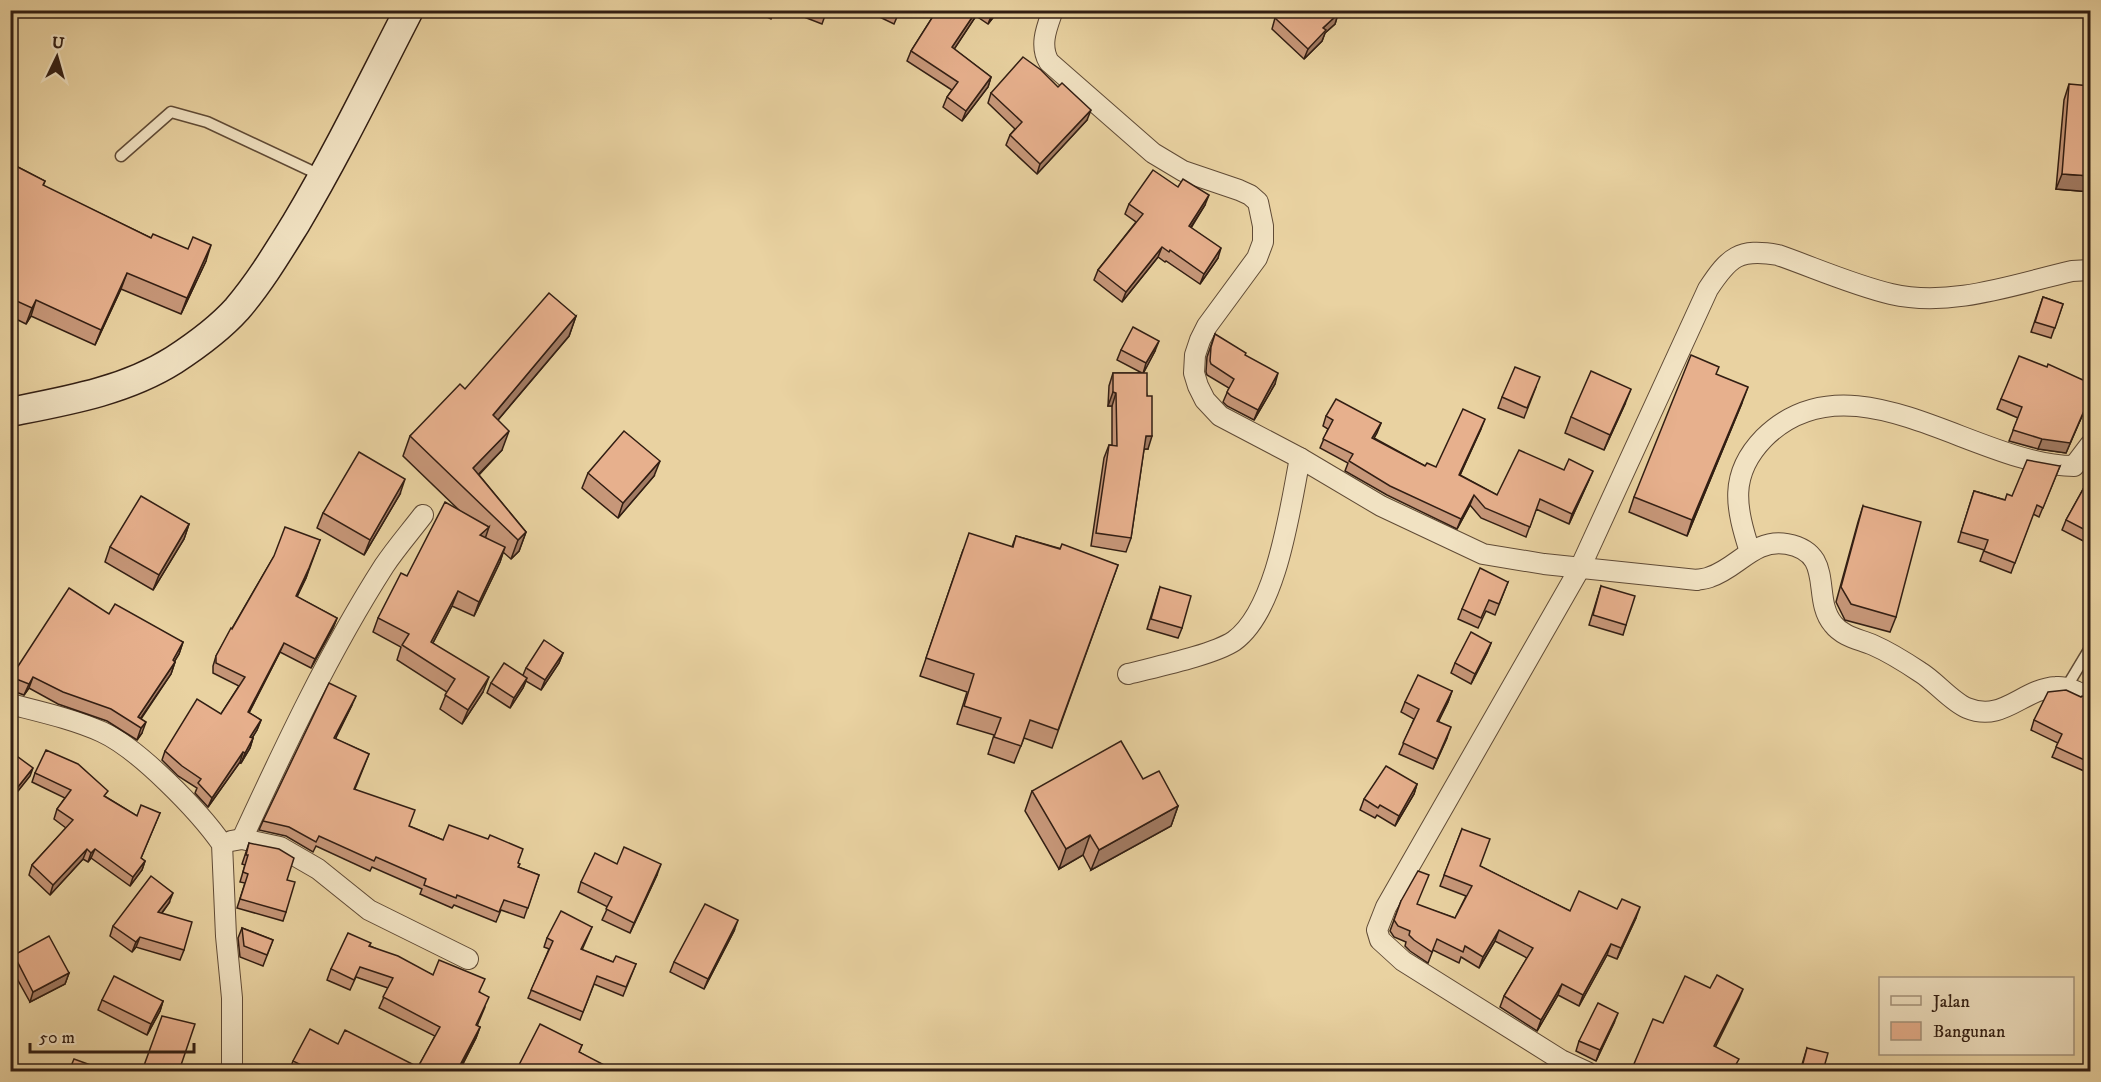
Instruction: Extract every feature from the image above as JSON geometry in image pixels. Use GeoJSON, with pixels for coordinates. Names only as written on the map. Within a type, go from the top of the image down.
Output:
{"type":"FeatureCollection","features":[{"type":"Feature","properties":{"kind":"street"},"geometry":{"type":"LineString","coordinates":[[10,412],[92,395],[128,383],[172,361],[212,333],[237,309],[266,271],[323,177],[409,10]]}},
{"type":"Feature","properties":{"kind":"street"},"geometry":{"type":"LineString","coordinates":[[1053,10],[1044,37],[1044,49],[1049,62],[1153,153],[1183,171],[1239,190],[1258,202],[1263,226],[1263,242],[1257,258],[1207,326],[1195,355],[1194,373],[1198,386],[1205,400],[1220,416],[1300,458],[1381,506],[1483,554],[1513,561],[1697,580],[1710,578],[1750,552],[1771,544],[1786,544],[1808,553],[1815,561],[1820,571],[1826,609],[1832,624],[1843,633],[1872,644],[1923,673],[1966,708],[1983,711],[2004,710],[2025,696],[2041,689],[2058,687],[2091,698]]}},
{"type":"Feature","properties":{"kind":"street"},"geometry":{"type":"LineString","coordinates":[[1587,1071],[1561,1060],[1403,961],[1380,940],[1377,930],[1386,907],[1580,568],[1708,288],[1728,261],[1742,254],[1761,252],[1778,255],[1893,295],[1934,298],[1962,296],[2073,271],[2091,270]]}},
{"type":"Feature","properties":{"kind":"street"},"geometry":{"type":"LineString","coordinates":[[1750,552],[1739,516],[1739,479],[1746,462],[1755,447],[1773,429],[1815,408],[1873,407],[2027,460],[2082,470],[2091,444]]}},
{"type":"Feature","properties":{"kind":"street"},"geometry":{"type":"LineString","coordinates":[[1128,674],[1211,651],[1233,642],[1247,628],[1260,608],[1284,542],[1300,458]]}},
{"type":"Feature","properties":{"kind":"street"},"geometry":{"type":"LineString","coordinates":[[242,839],[282,754],[360,607],[385,564],[423,515]]}},
{"type":"Feature","properties":{"kind":"street"},"geometry":{"type":"LineString","coordinates":[[10,704],[80,723],[119,741],[168,783],[214,832],[222,844],[225,936],[232,998],[232,1071]]}},
{"type":"Feature","properties":{"kind":"street"},"geometry":{"type":"LineString","coordinates":[[222,844],[242,839],[280,848],[318,869],[369,910],[468,959]]}},
{"type":"Feature","properties":{"kind":"lane"},"geometry":{"type":"LineString","coordinates":[[121,156],[171,112],[207,122],[323,177]]}},
{"type":"Feature","properties":{"kind":"lane"},"geometry":{"type":"LineString","coordinates":[[2066,688],[2091,648]]}},
{"type":"Feature","properties":{"kind":"building"},"geometry":{"type":"Polygon","coordinates":[[[814,10],[827,10],[825,15],[814,10]]]}},
{"type":"Feature","properties":{"kind":"building"},"geometry":{"type":"Polygon","coordinates":[[[888,10],[899,10],[897,15],[888,10]]]}},
{"type":"Feature","properties":{"kind":"building"},"geometry":{"type":"Polygon","coordinates":[[[937,10],[977,10],[952,47],[991,77],[966,111],[947,97],[958,82],[911,51],[937,10]]]}},
{"type":"Feature","properties":{"kind":"building"},"geometry":{"type":"Polygon","coordinates":[[[1283,10],[1336,10],[1338,14],[1323,28],[1326,30],[1308,49],[1275,18],[1283,10]]]}},
{"type":"Feature","properties":{"kind":"building"},"geometry":{"type":"Polygon","coordinates":[[[1023,57],[1041,70],[1058,87],[1062,83],[1091,110],[1040,164],[1010,135],[1022,122],[991,93],[1023,57]]]}},
{"type":"Feature","properties":{"kind":"building"},"geometry":{"type":"Polygon","coordinates":[[[2069,84],[2091,86],[2091,176],[2062,174],[2069,84]]]}},
{"type":"Feature","properties":{"kind":"building"},"geometry":{"type":"Polygon","coordinates":[[[10,163],[45,181],[43,185],[151,238],[153,234],[188,249],[193,237],[211,245],[187,298],[127,273],[101,330],[36,300],[32,308],[10,298],[10,163]]]}},
{"type":"Feature","properties":{"kind":"building"},"geometry":{"type":"Polygon","coordinates":[[[1153,170],[1178,187],[1183,179],[1209,195],[1189,226],[1221,248],[1204,274],[1170,250],[1169,252],[1162,247],[1126,292],[1098,270],[1143,214],[1129,204],[1153,170]]]}},
{"type":"Feature","properties":{"kind":"building"},"geometry":{"type":"Polygon","coordinates":[[[549,293],[576,316],[493,415],[509,431],[473,468],[526,532],[518,540],[410,436],[460,384],[465,389],[549,293]]]}},
{"type":"Feature","properties":{"kind":"building"},"geometry":{"type":"Polygon","coordinates":[[[2043,297],[2063,304],[2055,328],[2035,322],[2043,297]]]}},
{"type":"Feature","properties":{"kind":"building"},"geometry":{"type":"Polygon","coordinates":[[[1133,327],[1159,341],[1146,363],[1121,350],[1133,327]]]}},
{"type":"Feature","properties":{"kind":"building"},"geometry":{"type":"Polygon","coordinates":[[[1215,334],[1246,353],[1245,355],[1278,373],[1258,410],[1231,396],[1227,392],[1234,379],[1211,364],[1211,347],[1215,334]]]}},
{"type":"Feature","properties":{"kind":"building"},"geometry":{"type":"Polygon","coordinates":[[[1691,355],[1719,367],[1716,374],[1748,387],[1692,520],[1634,497],[1691,355]]]}},
{"type":"Feature","properties":{"kind":"building"},"geometry":{"type":"Polygon","coordinates":[[[2019,356],[2047,367],[2048,364],[2085,381],[2091,367],[2091,405],[2087,404],[2070,443],[2042,439],[2013,430],[2022,407],[2001,399],[2019,356]]]}},
{"type":"Feature","properties":{"kind":"building"},"geometry":{"type":"Polygon","coordinates":[[[1515,367],[1540,377],[1527,408],[1502,397],[1515,367]]]}},
{"type":"Feature","properties":{"kind":"building"},"geometry":{"type":"Polygon","coordinates":[[[1591,371],[1631,389],[1610,435],[1571,417],[1591,371]]]}},
{"type":"Feature","properties":{"kind":"building"},"geometry":{"type":"Polygon","coordinates":[[[1113,373],[1147,373],[1147,396],[1152,396],[1152,436],[1146,436],[1131,538],[1096,533],[1109,445],[1117,446],[1116,393],[1113,392],[1113,373]]]}},
{"type":"Feature","properties":{"kind":"building"},"geometry":{"type":"Polygon","coordinates":[[[1336,399],[1381,423],[1372,438],[1425,466],[1427,463],[1436,467],[1463,409],[1485,419],[1459,475],[1497,495],[1519,450],[1564,470],[1569,459],[1593,471],[1572,514],[1540,499],[1530,527],[1485,508],[1474,495],[1461,519],[1390,486],[1349,461],[1353,454],[1323,439],[1333,420],[1326,416],[1336,399]]]}},
{"type":"Feature","properties":{"kind":"building"},"geometry":{"type":"Polygon","coordinates":[[[624,431],[660,461],[623,503],[588,473],[624,431]]]}},
{"type":"Feature","properties":{"kind":"building"},"geometry":{"type":"Polygon","coordinates":[[[359,452],[405,479],[370,540],[323,513],[359,452]]]}},
{"type":"Feature","properties":{"kind":"building"},"geometry":{"type":"Polygon","coordinates":[[[2027,460],[2060,466],[2043,508],[2037,505],[2015,563],[1984,551],[1988,540],[1961,532],[1974,491],[2005,500],[2007,494],[2012,496],[2027,460]]]}},
{"type":"Feature","properties":{"kind":"building"},"geometry":{"type":"Polygon","coordinates":[[[2091,475],[2091,533],[2066,520],[2091,475]]]}},
{"type":"Feature","properties":{"kind":"building"},"geometry":{"type":"Polygon","coordinates":[[[141,496],[189,524],[159,575],[110,547],[141,496]]]}},
{"type":"Feature","properties":{"kind":"building"},"geometry":{"type":"Polygon","coordinates":[[[445,502],[489,527],[480,535],[505,547],[479,602],[458,591],[431,642],[489,677],[468,710],[445,695],[455,679],[402,645],[409,634],[378,618],[401,573],[407,576],[445,502]]]}},
{"type":"Feature","properties":{"kind":"building"},"geometry":{"type":"Polygon","coordinates":[[[1863,506],[1921,522],[1896,617],[1851,604],[1841,587],[1863,506]]]}},
{"type":"Feature","properties":{"kind":"building"},"geometry":{"type":"Polygon","coordinates":[[[285,527],[320,540],[296,596],[337,618],[315,659],[284,643],[248,712],[261,720],[250,737],[253,738],[245,753],[243,752],[212,798],[198,783],[201,779],[165,751],[197,699],[221,714],[245,677],[216,663],[216,656],[274,556],[285,527]]]}},
{"type":"Feature","properties":{"kind":"building"},"geometry":{"type":"Polygon","coordinates":[[[969,533],[1013,547],[1016,536],[1060,549],[1062,544],[1118,565],[1058,730],[1030,720],[1021,746],[994,737],[1001,718],[964,706],[974,674],[926,658],[969,533]]]}},
{"type":"Feature","properties":{"kind":"building"},"geometry":{"type":"Polygon","coordinates":[[[1480,568],[1508,582],[1499,604],[1489,600],[1481,618],[1462,609],[1480,568]]]}},
{"type":"Feature","properties":{"kind":"building"},"geometry":{"type":"Polygon","coordinates":[[[1601,586],[1635,596],[1626,625],[1593,615],[1601,586]]]}},
{"type":"Feature","properties":{"kind":"building"},"geometry":{"type":"Polygon","coordinates":[[[1160,587],[1191,596],[1182,628],[1151,619],[1160,587]]]}},
{"type":"Feature","properties":{"kind":"building"},"geometry":{"type":"Polygon","coordinates":[[[69,588],[109,614],[115,604],[183,642],[173,660],[175,662],[138,717],[146,722],[141,728],[111,709],[63,692],[33,677],[29,684],[11,677],[69,588]]]}},
{"type":"Feature","properties":{"kind":"building"},"geometry":{"type":"Polygon","coordinates":[[[1471,632],[1491,643],[1475,674],[1455,663],[1471,632]]]}},
{"type":"Feature","properties":{"kind":"building"},"geometry":{"type":"Polygon","coordinates":[[[544,640],[563,653],[545,680],[526,668],[544,640]]]}},
{"type":"Feature","properties":{"kind":"building"},"geometry":{"type":"Polygon","coordinates":[[[504,663],[527,678],[514,698],[491,683],[504,663]]]}},
{"type":"Feature","properties":{"kind":"building"},"geometry":{"type":"Polygon","coordinates":[[[1418,675],[1452,691],[1437,721],[1451,727],[1437,759],[1403,743],[1419,709],[1405,702],[1418,675]]]}},
{"type":"Feature","properties":{"kind":"building"},"geometry":{"type":"Polygon","coordinates":[[[329,683],[356,696],[334,738],[369,754],[354,789],[415,810],[409,826],[443,840],[449,825],[488,839],[490,835],[523,849],[518,867],[539,875],[528,908],[504,900],[499,912],[457,895],[456,898],[424,885],[426,879],[376,857],[374,861],[319,836],[316,842],[289,827],[263,821],[329,683]]]}},
{"type":"Feature","properties":{"kind":"building"},"geometry":{"type":"Polygon","coordinates":[[[2066,690],[2081,697],[2091,698],[2091,763],[2056,747],[2062,734],[2034,720],[2048,692],[2066,690]]]}},
{"type":"Feature","properties":{"kind":"building"},"geometry":{"type":"Polygon","coordinates":[[[1121,741],[1143,779],[1159,771],[1178,806],[1099,850],[1090,835],[1066,849],[1032,791],[1121,741]]]}},
{"type":"Feature","properties":{"kind":"building"},"geometry":{"type":"Polygon","coordinates":[[[46,750],[78,764],[108,791],[104,796],[137,816],[141,805],[160,813],[141,858],[145,861],[133,877],[95,849],[91,853],[87,849],[53,885],[32,865],[73,820],[57,809],[71,790],[35,773],[46,750]]]}},
{"type":"Feature","properties":{"kind":"building"},"geometry":{"type":"Polygon","coordinates":[[[10,751],[33,768],[10,797],[10,751]]]}},
{"type":"Feature","properties":{"kind":"building"},"geometry":{"type":"Polygon","coordinates":[[[1386,766],[1417,784],[1399,816],[1380,805],[1378,808],[1364,799],[1386,766]]]}},
{"type":"Feature","properties":{"kind":"building"},"geometry":{"type":"Polygon","coordinates":[[[1462,829],[1490,839],[1480,866],[1570,911],[1579,891],[1617,909],[1622,899],[1640,907],[1621,948],[1611,944],[1583,995],[1562,984],[1541,1020],[1504,996],[1533,948],[1499,930],[1483,957],[1465,946],[1463,952],[1437,939],[1432,952],[1414,940],[1409,935],[1410,931],[1398,926],[1394,920],[1401,901],[1418,871],[1429,875],[1417,904],[1455,918],[1472,886],[1444,875],[1462,829]]]}},
{"type":"Feature","properties":{"kind":"building"},"geometry":{"type":"Polygon","coordinates":[[[249,843],[279,849],[294,858],[287,880],[295,882],[286,912],[240,899],[248,874],[243,872],[249,843]]]}},
{"type":"Feature","properties":{"kind":"building"},"geometry":{"type":"Polygon","coordinates":[[[624,847],[661,864],[634,923],[606,909],[612,897],[581,882],[595,853],[617,864],[624,847]]]}},
{"type":"Feature","properties":{"kind":"building"},"geometry":{"type":"Polygon","coordinates":[[[151,876],[173,893],[158,912],[192,922],[184,950],[140,937],[136,942],[113,926],[151,876]]]}},
{"type":"Feature","properties":{"kind":"building"},"geometry":{"type":"Polygon","coordinates":[[[705,904],[738,920],[708,979],[674,962],[705,904]]]}},
{"type":"Feature","properties":{"kind":"building"},"geometry":{"type":"Polygon","coordinates":[[[561,911],[592,927],[581,949],[613,962],[616,956],[636,964],[626,987],[597,976],[583,1012],[531,990],[553,941],[547,938],[561,911]]]}},
{"type":"Feature","properties":{"kind":"building"},"geometry":{"type":"Polygon","coordinates":[[[242,928],[273,940],[267,955],[244,946],[242,928]]]}},
{"type":"Feature","properties":{"kind":"building"},"geometry":{"type":"Polygon","coordinates":[[[348,933],[371,943],[369,946],[398,956],[433,975],[439,960],[485,979],[479,992],[489,997],[476,1025],[480,1027],[458,1069],[462,1071],[325,1071],[320,1069],[313,1071],[293,1061],[310,1029],[338,1044],[345,1030],[418,1067],[440,1027],[383,997],[393,978],[360,967],[354,980],[331,969],[348,933]]]}},
{"type":"Feature","properties":{"kind":"building"},"geometry":{"type":"Polygon","coordinates":[[[49,936],[69,973],[33,992],[14,955],[49,936]]]}},
{"type":"Feature","properties":{"kind":"building"},"geometry":{"type":"Polygon","coordinates":[[[1717,975],[1743,989],[1714,1046],[1739,1059],[1734,1068],[1741,1071],[1631,1071],[1653,1019],[1663,1023],[1685,976],[1710,988],[1717,975]]]}},
{"type":"Feature","properties":{"kind":"building"},"geometry":{"type":"Polygon","coordinates":[[[114,976],[163,1001],[151,1024],[102,1000],[114,976]]]}},
{"type":"Feature","properties":{"kind":"building"},"geometry":{"type":"Polygon","coordinates":[[[1598,1003],[1618,1013],[1600,1050],[1579,1041],[1598,1003]]]}},
{"type":"Feature","properties":{"kind":"building"},"geometry":{"type":"Polygon","coordinates":[[[162,1016],[195,1024],[179,1071],[142,1071],[162,1016]]]}},
{"type":"Feature","properties":{"kind":"building"},"geometry":{"type":"Polygon","coordinates":[[[540,1024],[582,1045],[579,1052],[612,1069],[611,1071],[531,1071],[519,1065],[540,1024]]]}},
{"type":"Feature","properties":{"kind":"building"},"geometry":{"type":"Polygon","coordinates":[[[1807,1048],[1828,1053],[1823,1071],[1801,1071],[1807,1048]]]}},
{"type":"Feature","properties":{"kind":"building"},"geometry":{"type":"Polygon","coordinates":[[[74,1059],[107,1071],[69,1071],[74,1059]]]}},
{"type":"Feature","properties":{"kind":"building"},"geometry":{"type":"Polygon","coordinates":[[[1575,1067],[1586,1071],[1572,1071],[1575,1067]]]}}]}
